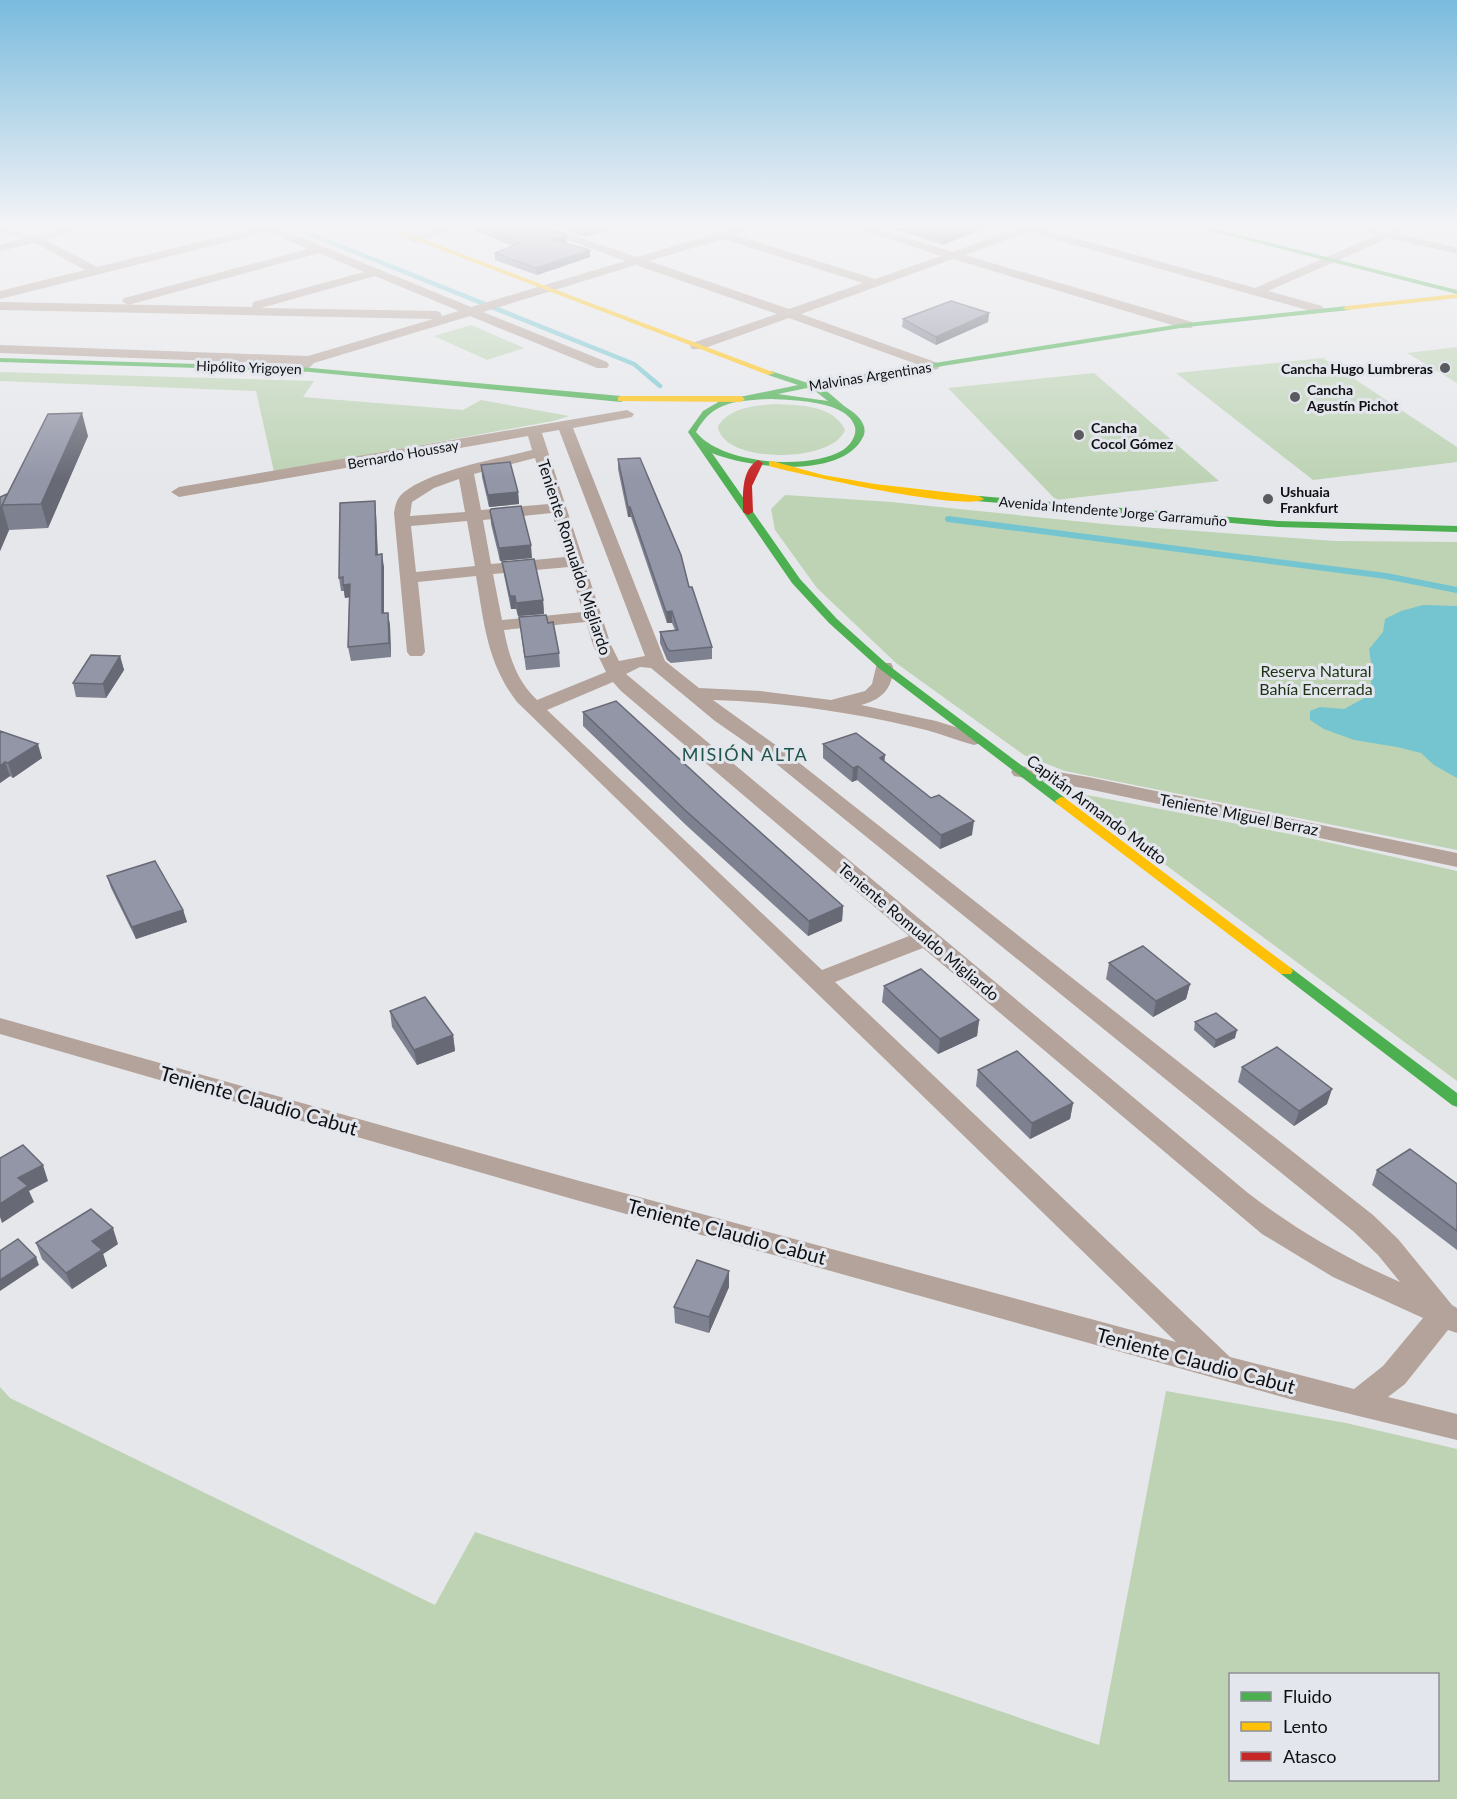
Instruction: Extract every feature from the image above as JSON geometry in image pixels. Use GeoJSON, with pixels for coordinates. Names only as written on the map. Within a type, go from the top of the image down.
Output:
{"type":"FeatureCollection","features":[{"type":"Feature","properties":{"kind":"main road"},"geometry":{"type":"LineString","coordinates":[[609,312],[818,389],[856,419],[861,428],[860,438],[852,447],[819,460],[765,463],[726,456],[678,428]]}},
{"type":"Feature","properties":{"kind":"main road","name":"Malvinas Argentinas"},"geometry":{"type":"LineString","coordinates":[[497,388],[635,400],[744,399],[790,388],[1187,324],[1291,312]]}},
{"type":"Feature","properties":{"kind":"main road","name":"Hipólito Yrigoyen"},"geometry":{"type":"LineString","coordinates":[[0,360],[305,365],[497,388]]}},
{"type":"Feature","properties":{"kind":"main road"},"geometry":{"type":"LineString","coordinates":[[768,372],[784,381],[790,388]]}},
{"type":"Feature","properties":{"kind":"main road"},"geometry":{"type":"LineString","coordinates":[[497,388],[643,417]]}},
{"type":"Feature","properties":{"kind":"main road"},"geometry":{"type":"LineString","coordinates":[[697,440],[692,426],[696,419],[704,412],[725,402],[744,399],[801,398],[831,404],[846,411]]}},
{"type":"Feature","properties":{"kind":"main road","name":"Capitán Armando Mutto"},"geometry":{"type":"LineString","coordinates":[[697,440],[781,561],[814,602],[884,666],[1457,1101]]}},
{"type":"Feature","properties":{"kind":"main road"},"geometry":{"type":"LineString","coordinates":[[748,512],[746,484],[765,463]]}},
{"type":"Feature","properties":{"kind":"main road","name":"Avenida Intendente Jorge Garramuño"},"geometry":{"type":"LineString","coordinates":[[765,463],[819,479],[952,496],[1140,515],[1317,527],[1457,529]]}},
{"type":"Feature","properties":{"kind":"street"},"geometry":{"type":"LineString","coordinates":[[291,312],[458,315]]}},
{"type":"Feature","properties":{"kind":"street"},"geometry":{"type":"LineString","coordinates":[[0,349],[305,365],[470,312]]}},
{"type":"Feature","properties":{"kind":"street"},"geometry":{"type":"LineString","coordinates":[[482,312],[602,365]]}},
{"type":"Feature","properties":{"kind":"street"},"geometry":{"type":"LineString","coordinates":[[784,312],[933,366]]}},
{"type":"Feature","properties":{"kind":"street"},"geometry":{"type":"LineString","coordinates":[[697,346],[796,312]]}},
{"type":"Feature","properties":{"kind":"street"},"geometry":{"type":"LineString","coordinates":[[1146,312],[1187,324]]}},
{"type":"Feature","properties":{"kind":"street","name":"Bernardo Houssay"},"geometry":{"type":"LineString","coordinates":[[179,492],[627,414]]}},
{"type":"Feature","properties":{"kind":"street","name":"Teniente Romualdo Migliardo"},"geometry":{"type":"LineString","coordinates":[[565,426],[657,664],[722,717],[781,758],[1363,1223],[1388,1246],[1450,1318]]}},
{"type":"Feature","properties":{"kind":"street","name":"Teniente Romualdo Migliardo"},"geometry":{"type":"LineString","coordinates":[[534,432],[592,616],[608,659],[616,674],[628,687],[1272,1226],[1343,1269],[1450,1318]]}},
{"type":"Feature","properties":{"kind":"street"},"geometry":{"type":"LineString","coordinates":[[416,652],[403,522],[404,501],[413,493],[442,480],[540,452]]}},
{"type":"Feature","properties":{"kind":"street"},"geometry":{"type":"LineString","coordinates":[[466,473],[494,626],[503,667],[512,683],[535,708],[1221,1367]]}},
{"type":"Feature","properties":{"kind":"street"},"geometry":{"type":"LineString","coordinates":[[403,522],[558,508]]}},
{"type":"Feature","properties":{"kind":"street"},"geometry":{"type":"LineString","coordinates":[[409,578],[574,561]]}},
{"type":"Feature","properties":{"kind":"street"},"geometry":{"type":"LineString","coordinates":[[494,626],[592,616]]}},
{"type":"Feature","properties":{"kind":"street"},"geometry":{"type":"LineString","coordinates":[[535,708],[616,674],[619,669],[633,663],[657,664]]}},
{"type":"Feature","properties":{"kind":"street"},"geometry":{"type":"LineString","coordinates":[[825,705],[869,697],[880,688],[885,679],[884,666]]}},
{"type":"Feature","properties":{"kind":"street"},"geometry":{"type":"LineString","coordinates":[[693,694],[760,696],[825,705],[931,724],[979,740]]}},
{"type":"Feature","properties":{"kind":"street"},"geometry":{"type":"LineString","coordinates":[[681,732],[695,734],[713,730],[719,727],[722,717]]}},
{"type":"Feature","properties":{"kind":"street","name":"Teniente Miguel Berraz"},"geometry":{"type":"LineString","coordinates":[[1021,772],[1122,790],[1457,860]]}},
{"type":"Feature","properties":{"kind":"street"},"geometry":{"type":"LineString","coordinates":[[819,980],[927,938]]}},
{"type":"Feature","properties":{"kind":"street","name":"Teniente Claudio Cabut"},"geometry":{"type":"LineString","coordinates":[[0,1026],[586,1192],[1221,1367],[1457,1427]]}},
{"type":"Feature","properties":{"kind":"street"},"geometry":{"type":"LineString","coordinates":[[1358,1402],[1394,1375],[1450,1318]]}},
{"type":"Feature","properties":{"kind":"green space"},"geometry":{"type":"Polygon","coordinates":[[[471,325],[524,348],[487,360],[434,336],[471,325]]]}},
{"type":"Feature","properties":{"kind":"green space","name":"Cancha Hugo Lumbreras"},"geometry":{"type":"Polygon","coordinates":[[[1457,347],[1457,383],[1407,353],[1457,347]]]}},
{"type":"Feature","properties":{"kind":"green space","name":"Cancha Agustín Pichot"},"geometry":{"type":"Polygon","coordinates":[[[1323,358],[1457,447],[1457,462],[1313,480],[1176,373],[1323,358]]]}},
{"type":"Feature","properties":{"kind":"green space"},"geometry":{"type":"Polygon","coordinates":[[[0,372],[314,381],[303,397],[463,410],[481,400],[569,416],[553,421],[274,472],[256,391],[0,381],[0,372]]]}},
{"type":"Feature","properties":{"kind":"green space","name":"Cancha Cocol Gómez"},"geometry":{"type":"Polygon","coordinates":[[[1094,373],[1219,481],[1056,500],[948,388],[1094,373]]]}},
{"type":"Feature","properties":{"kind":"green space"},"geometry":{"type":"Polygon","coordinates":[[[775,404],[805,406],[824,411],[840,422],[845,430],[836,441],[820,449],[800,454],[756,453],[737,447],[724,438],[718,426],[729,415],[744,409],[775,404]]]}},
{"type":"Feature","properties":{"kind":"green space","name":"Reserva Natural Bahía Encerrada"},"geometry":{"type":"Polygon","coordinates":[[[785,495],[891,502],[1114,525],[1335,541],[1457,542],[1457,850],[1065,771],[1024,755],[896,663],[817,588],[775,530],[771,509],[785,495]]]}},
{"type":"Feature","properties":{"kind":"green space"},"geometry":{"type":"Polygon","coordinates":[[[1066,791],[1295,835],[1457,871],[1457,1081],[1066,791]]]}},
{"type":"Feature","properties":{"kind":"green space"},"geometry":{"type":"Polygon","coordinates":[[[0,1387],[10,1398],[435,1605],[475,1532],[1099,1745],[1166,1391],[1346,1423],[1457,1449],[1457,1799],[0,1799],[0,1387]]]}},
{"type":"Feature","properties":{"kind":"water"},"geometry":{"type":"Polygon","coordinates":[[[1423,605],[1457,606],[1457,778],[1434,765],[1421,753],[1354,740],[1324,729],[1310,720],[1310,711],[1320,707],[1344,709],[1370,695],[1372,669],[1369,649],[1383,632],[1385,619],[1401,611],[1423,605]]]}},
{"type":"Feature","properties":{"kind":"building"},"geometry":{"type":"Polygon","coordinates":[[[922,312],[989,313],[936,337],[903,319],[922,312]]]}},
{"type":"Feature","properties":{"kind":"building"},"geometry":{"type":"Polygon","coordinates":[[[82,413],[41,504],[2,505],[48,414],[82,413]]]}},
{"type":"Feature","properties":{"kind":"building"},"geometry":{"type":"Polygon","coordinates":[[[640,458],[681,555],[689,587],[692,587],[712,647],[670,651],[660,632],[678,630],[672,611],[666,612],[630,507],[628,507],[618,459],[640,458]]]}},
{"type":"Feature","properties":{"kind":"building"},"geometry":{"type":"Polygon","coordinates":[[[510,462],[518,492],[488,495],[481,465],[510,462]]]}},
{"type":"Feature","properties":{"kind":"building"},"geometry":{"type":"Polygon","coordinates":[[[7,494],[0,511],[0,497],[7,494]]]}},
{"type":"Feature","properties":{"kind":"building"},"geometry":{"type":"Polygon","coordinates":[[[375,501],[376,555],[382,554],[382,613],[388,613],[389,643],[348,647],[350,584],[343,585],[343,577],[339,578],[340,503],[375,501]]]}},
{"type":"Feature","properties":{"kind":"building"},"geometry":{"type":"Polygon","coordinates":[[[521,506],[531,545],[499,548],[491,509],[521,506]]]}},
{"type":"Feature","properties":{"kind":"building"},"geometry":{"type":"Polygon","coordinates":[[[534,559],[543,600],[516,603],[515,596],[510,596],[502,562],[534,559]]]}},
{"type":"Feature","properties":{"kind":"building"},"geometry":{"type":"Polygon","coordinates":[[[546,615],[548,623],[553,622],[559,653],[525,657],[519,617],[546,615]]]}},
{"type":"Feature","properties":{"kind":"building"},"geometry":{"type":"Polygon","coordinates":[[[91,655],[120,656],[103,684],[73,683],[91,655]]]}},
{"type":"Feature","properties":{"kind":"building"},"geometry":{"type":"Polygon","coordinates":[[[616,701],[843,906],[809,921],[686,811],[583,712],[616,701]]]}},
{"type":"Feature","properties":{"kind":"building"},"geometry":{"type":"Polygon","coordinates":[[[0,731],[38,744],[0,766],[0,731]]]}},
{"type":"Feature","properties":{"kind":"building"},"geometry":{"type":"Polygon","coordinates":[[[856,733],[885,755],[880,758],[931,798],[939,795],[974,821],[941,835],[858,766],[853,768],[823,744],[856,733]]]}},
{"type":"Feature","properties":{"kind":"building"},"geometry":{"type":"Polygon","coordinates":[[[155,861],[183,910],[132,927],[107,876],[155,861]]]}},
{"type":"Feature","properties":{"kind":"building"},"geometry":{"type":"Polygon","coordinates":[[[1143,946],[1190,984],[1156,1001],[1109,963],[1143,946]]]}},
{"type":"Feature","properties":{"kind":"building"},"geometry":{"type":"Polygon","coordinates":[[[921,969],[979,1020],[940,1039],[884,986],[921,969]]]}},
{"type":"Feature","properties":{"kind":"building"},"geometry":{"type":"Polygon","coordinates":[[[425,997],[453,1035],[414,1050],[390,1011],[425,997]]]}},
{"type":"Feature","properties":{"kind":"building"},"geometry":{"type":"Polygon","coordinates":[[[1216,1013],[1237,1030],[1216,1040],[1195,1022],[1216,1013]]]}},
{"type":"Feature","properties":{"kind":"building"},"geometry":{"type":"Polygon","coordinates":[[[1277,1047],[1332,1089],[1299,1111],[1242,1067],[1277,1047]]]}},
{"type":"Feature","properties":{"kind":"building"},"geometry":{"type":"Polygon","coordinates":[[[1017,1051],[1073,1103],[1032,1123],[978,1070],[1017,1051]]]}},
{"type":"Feature","properties":{"kind":"building"},"geometry":{"type":"Polygon","coordinates":[[[23,1145],[43,1165],[18,1178],[28,1186],[0,1204],[0,1158],[23,1145]]]}},
{"type":"Feature","properties":{"kind":"building"},"geometry":{"type":"Polygon","coordinates":[[[1410,1149],[1457,1184],[1457,1231],[1377,1170],[1410,1149]]]}},
{"type":"Feature","properties":{"kind":"building"},"geometry":{"type":"Polygon","coordinates":[[[91,1209],[113,1228],[92,1241],[102,1250],[66,1273],[36,1243],[91,1209]]]}},
{"type":"Feature","properties":{"kind":"building"},"geometry":{"type":"Polygon","coordinates":[[[18,1239],[36,1257],[0,1280],[0,1251],[18,1239]]]}},
{"type":"Feature","properties":{"kind":"building"},"geometry":{"type":"Polygon","coordinates":[[[697,1260],[729,1271],[709,1317],[674,1307],[697,1260]]]}},
{"type":"Feature","properties":{"kind":"waterway"},"geometry":{"type":"LineString","coordinates":[[504,312],[634,364],[660,386]]}},
{"type":"Feature","properties":{"kind":"waterway"},"geometry":{"type":"LineString","coordinates":[[948,519],[1386,576],[1457,590]]}},
{"type":"Feature","properties":{"kind":"traffic: fast"},"geometry":{"type":"LineString","coordinates":[[747,398],[809,385],[1187,325],[1310,312]]}},
{"type":"Feature","properties":{"kind":"traffic: fast"},"geometry":{"type":"LineString","coordinates":[[0,360],[300,369],[621,399]]}},
{"type":"Feature","properties":{"kind":"traffic: fast"},"geometry":{"type":"LineString","coordinates":[[771,373],[818,389],[846,411]]}},
{"type":"Feature","properties":{"kind":"traffic: fast"},"geometry":{"type":"LineString","coordinates":[[768,396],[807,399],[836,406],[857,420],[859,436],[845,452],[831,458],[814,462],[774,463],[754,462],[717,452],[703,445],[692,432],[698,421],[714,406],[733,400],[768,396]]}},
{"type":"Feature","properties":{"kind":"traffic: fast"},"geometry":{"type":"LineString","coordinates":[[702,445],[796,581],[833,621],[884,667],[1061,801]]}},
{"type":"Feature","properties":{"kind":"traffic: fast"},"geometry":{"type":"LineString","coordinates":[[979,499],[1278,524],[1457,529]]}},
{"type":"Feature","properties":{"kind":"traffic: fast"},"geometry":{"type":"LineString","coordinates":[[1286,971],[1457,1101]]}},
{"type":"Feature","properties":{"kind":"traffic: slow"},"geometry":{"type":"LineString","coordinates":[[609,312],[771,373]]}},
{"type":"Feature","properties":{"kind":"traffic: slow"},"geometry":{"type":"LineString","coordinates":[[621,399],[741,399]]}},
{"type":"Feature","properties":{"kind":"traffic: slow"},"geometry":{"type":"LineString","coordinates":[[772,464],[875,487],[979,499]]}},
{"type":"Feature","properties":{"kind":"traffic: slow"},"geometry":{"type":"LineString","coordinates":[[1061,801],[1286,971]]}},
{"type":"Feature","properties":{"kind":"traffic: jam"},"geometry":{"type":"LineString","coordinates":[[748,512],[747,486],[758,463]]}},
{"type":"Feature","properties":{"kind":"place","name":"Cancha Hugo Lumbreras"},"geometry":{"type":"Point","coordinates":[1445,368]}},
{"type":"Feature","properties":{"kind":"place","name":"Cancha Agustín Pichot"},"geometry":{"type":"Point","coordinates":[1295,397]}},
{"type":"Feature","properties":{"kind":"place","name":"Cancha Cocol Gómez"},"geometry":{"type":"Point","coordinates":[1079,435]}},
{"type":"Feature","properties":{"kind":"place","name":"Ushuaia Frankfurt"},"geometry":{"type":"Point","coordinates":[1268,499]}},
{"type":"Feature","properties":{"kind":"district","name":"MISIÓN ALTA"},"geometry":{"type":"Point","coordinates":[745,754]}}]}
